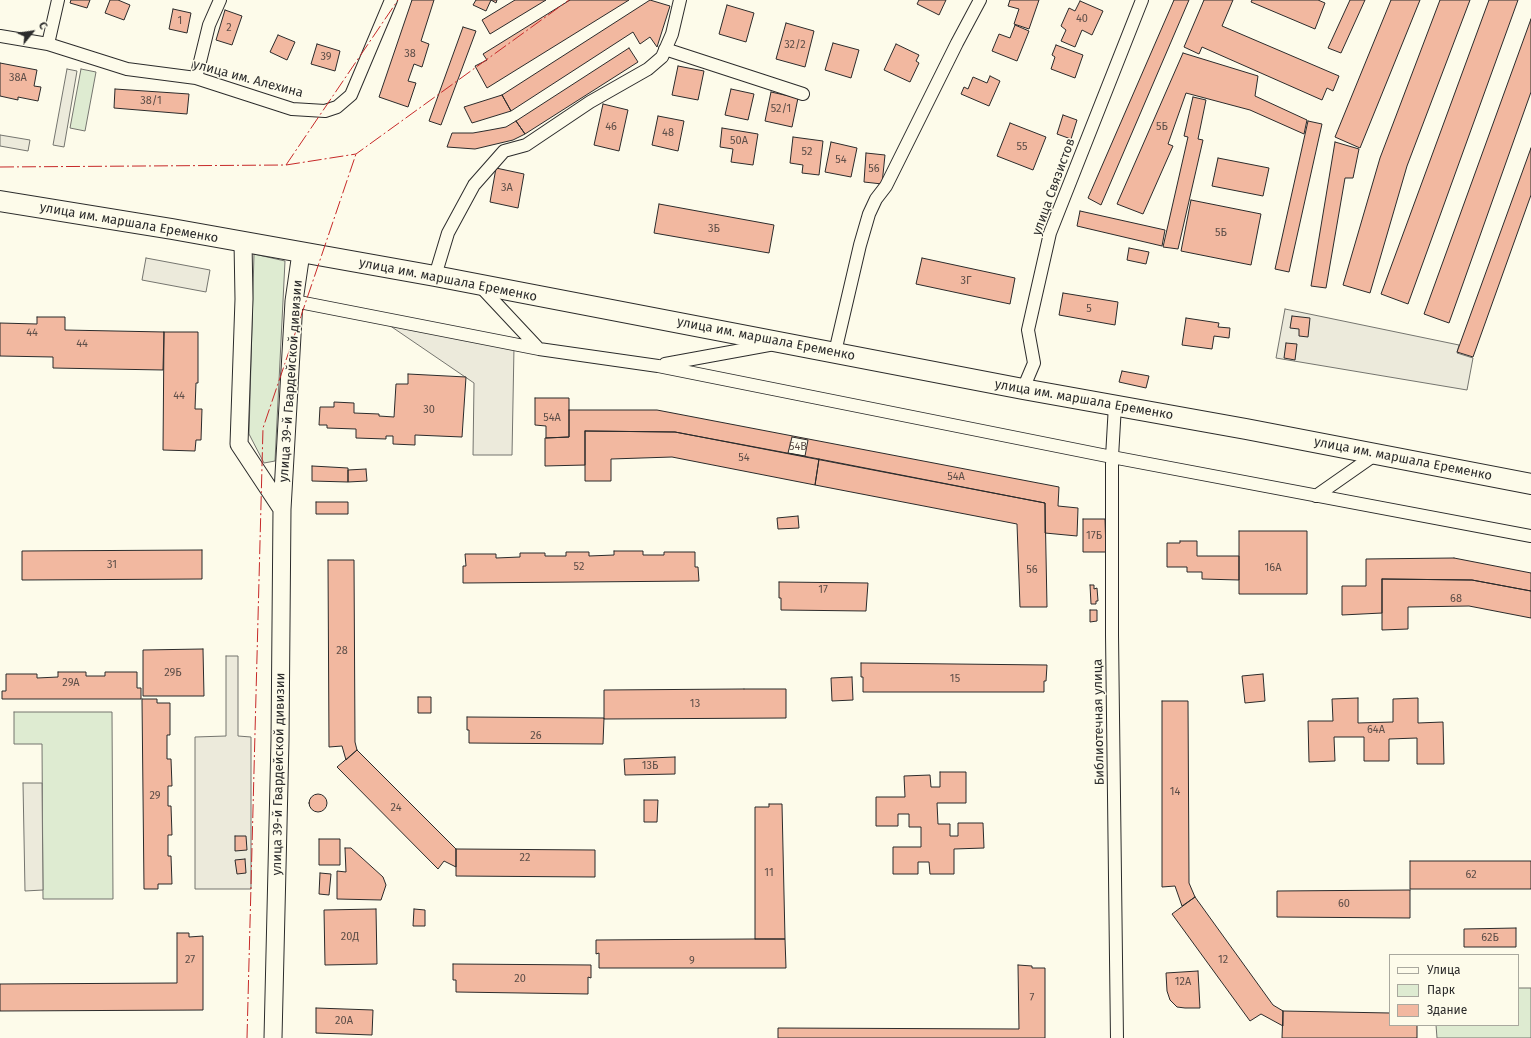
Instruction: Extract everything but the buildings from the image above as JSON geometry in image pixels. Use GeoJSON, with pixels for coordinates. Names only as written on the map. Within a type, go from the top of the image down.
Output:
{"type":"FeatureCollection","features":[{"type":"Feature","properties":{"kind":"highway","name":"улица им. маршала Еременко"},"geometry":{"type":"LineString","coordinates":[[0,201],[435,276],[1023,389],[1531,484]]}},
{"type":"Feature","properties":{"kind":"main road","name":"улица 39-й Гвардейской дивизии"},"geometry":{"type":"LineString","coordinates":[[243,242],[244,299],[239,444],[282,509]]}},
{"type":"Feature","properties":{"kind":"main road","name":"улица 39-й Гвардейской дивизии"},"geometry":{"type":"LineString","coordinates":[[273,1038],[280,740],[282,509],[294,301],[301,253]]}},
{"type":"Feature","properties":{"kind":"street"},"geometry":{"type":"LineString","coordinates":[[48,44],[58,0]]}},
{"type":"Feature","properties":{"kind":"street"},"geometry":{"type":"LineString","coordinates":[[196,78],[209,25],[220,0]]}},
{"type":"Feature","properties":{"kind":"street","name":"улица им. Алехина"},"geometry":{"type":"LineString","coordinates":[[0,36],[48,44],[127,69],[196,78],[292,109],[325,112],[337,107],[351,95],[391,0]]}},
{"type":"Feature","properties":{"kind":"street"},"geometry":{"type":"LineString","coordinates":[[435,276],[448,233],[474,186],[504,151],[526,145],[590,102],[648,69],[662,57],[672,34],[680,0]]}},
{"type":"Feature","properties":{"kind":"street"},"geometry":{"type":"LineString","coordinates":[[835,352],[863,231],[869,214],[876,199],[886,186],[980,0]]}},
{"type":"Feature","properties":{"kind":"street","name":"улица Связистов"},"geometry":{"type":"LineString","coordinates":[[1023,389],[1034,363],[1028,330],[1050,233],[1142,0]]}},
{"type":"Feature","properties":{"kind":"street"},"geometry":{"type":"LineString","coordinates":[[665,49],[803,94]]}},
{"type":"Feature","properties":{"kind":"street"},"geometry":{"type":"LineString","coordinates":[[479,285],[539,349]]}},
{"type":"Feature","properties":{"kind":"street"},"geometry":{"type":"LineString","coordinates":[[294,301],[539,349],[658,366],[1112,457],[1531,536]]}},
{"type":"Feature","properties":{"kind":"street"},"geometry":{"type":"LineString","coordinates":[[658,366],[781,342]]}},
{"type":"Feature","properties":{"kind":"street","name":"Библиотечная улица"},"geometry":{"type":"LineString","coordinates":[[1115,405],[1112,457],[1112,635],[1116,1038]]}},
{"type":"Feature","properties":{"kind":"street"},"geometry":{"type":"LineString","coordinates":[[1316,496],[1376,454]]}},
{"type":"Feature","properties":{"kind":"green space"},"geometry":{"type":"Polygon","coordinates":[[[81,69],[96,72],[85,131],[70,128],[81,69]]]}},
{"type":"Feature","properties":{"kind":"green space"},"geometry":{"type":"Polygon","coordinates":[[[254,254],[285,261],[275,461],[264,463],[249,434],[254,254]]]}},
{"type":"Feature","properties":{"kind":"green space"},"geometry":{"type":"Polygon","coordinates":[[[14,712],[112,712],[113,899],[43,899],[42,744],[14,744],[14,712]]]}},
{"type":"Feature","properties":{"kind":"green space"},"geometry":{"type":"Polygon","coordinates":[[[1519,988],[1531,988],[1531,1038],[1437,1038],[1436,1026],[1519,1026],[1519,988]]]}},
{"type":"Feature","properties":{"kind":"shaded area"},"geometry":{"type":"Polygon","coordinates":[[[67,69],[77,71],[64,147],[53,145],[67,69]]]}},
{"type":"Feature","properties":{"kind":"shaded area"},"geometry":{"type":"Polygon","coordinates":[[[0,135],[30,140],[28,151],[0,146],[0,135]]]}},
{"type":"Feature","properties":{"kind":"shaded area"},"geometry":{"type":"Polygon","coordinates":[[[146,258],[210,270],[206,292],[142,280],[146,258]]]}},
{"type":"Feature","properties":{"kind":"shaded area"},"geometry":{"type":"Polygon","coordinates":[[[1285,309],[1459,345],[1457,353],[1473,358],[1467,390],[1276,358],[1285,309]]]}},
{"type":"Feature","properties":{"kind":"shaded area"},"geometry":{"type":"Polygon","coordinates":[[[386,323],[514,347],[512,455],[473,455],[474,383],[386,323]]]}},
{"type":"Feature","properties":{"kind":"shaded area"},"geometry":{"type":"Polygon","coordinates":[[[226,656],[238,656],[238,736],[251,737],[251,889],[195,889],[195,737],[226,736],[226,656]]]}},
{"type":"Feature","properties":{"kind":"shaded area"},"geometry":{"type":"Polygon","coordinates":[[[23,783],[42,783],[43,890],[25,891],[23,783]]]}},
{"type":"Feature","properties":{"kind":"power"},"geometry":{"type":"LineString","coordinates":[[0,167],[286,165],[398,0]]}},
{"type":"Feature","properties":{"kind":"power"},"geometry":{"type":"LineString","coordinates":[[286,165],[356,154],[569,0]]}},
{"type":"Feature","properties":{"kind":"power"},"geometry":{"type":"LineString","coordinates":[[247,1038],[263,428],[356,154]]}}]}
